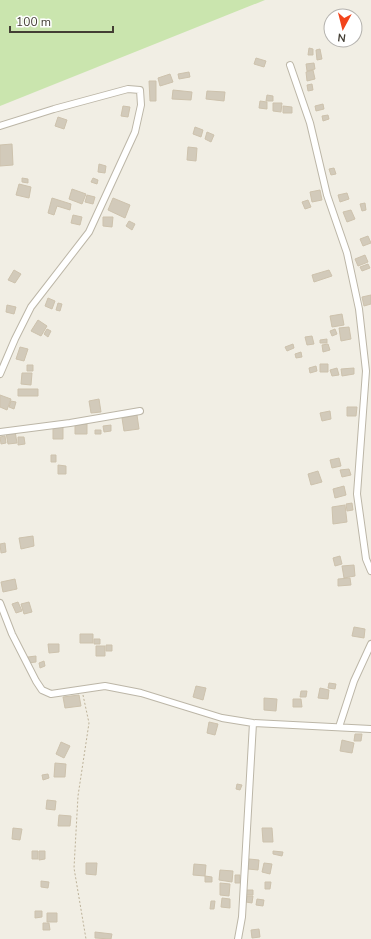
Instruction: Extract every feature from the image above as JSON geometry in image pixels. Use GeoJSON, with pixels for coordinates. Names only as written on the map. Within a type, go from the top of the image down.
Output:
{"type":"FeatureCollection","features":[{"type":"Feature","properties":{"kind":"street"},"geometry":{"type":"LineString","coordinates":[[290,65],[310,123],[327,195],[347,253],[359,309],[366,371],[356,494],[366,558],[371,571]]}},
{"type":"Feature","properties":{"kind":"street"},"geometry":{"type":"LineString","coordinates":[[0,126],[54,109],[128,89],[140,90],[141,105],[135,132],[89,232],[31,307],[0,374]]}},
{"type":"Feature","properties":{"kind":"street"},"geometry":{"type":"LineString","coordinates":[[0,432],[70,424],[140,411]]}},
{"type":"Feature","properties":{"kind":"street"},"geometry":{"type":"LineString","coordinates":[[0,603],[12,634],[42,690],[51,694],[105,686],[141,693],[222,718],[253,723],[371,729]]}},
{"type":"Feature","properties":{"kind":"street"},"geometry":{"type":"LineString","coordinates":[[339,727],[354,681],[371,644]]}},
{"type":"Feature","properties":{"kind":"street"},"geometry":{"type":"LineString","coordinates":[[238,939],[242,917],[253,723]]}},
{"type":"Feature","properties":{"kind":"path"},"geometry":{"type":"LineString","coordinates":[[82,689],[88,723],[78,796],[74,868],[86,939]]}},
{"type":"Feature","properties":{"kind":"green space"},"geometry":{"type":"Polygon","coordinates":[[[0,0],[265,0],[0,106],[0,0]]]}},
{"type":"Feature","properties":{"kind":"building"},"geometry":{"type":"Polygon","coordinates":[[[309,48],[313,49],[313,55],[308,55],[309,48]]]}},
{"type":"Feature","properties":{"kind":"building"},"geometry":{"type":"Polygon","coordinates":[[[320,49],[322,59],[317,60],[316,50],[320,49]]]}},
{"type":"Feature","properties":{"kind":"building"},"geometry":{"type":"Polygon","coordinates":[[[256,58],[266,61],[264,67],[254,64],[256,58]]]}},
{"type":"Feature","properties":{"kind":"building"},"geometry":{"type":"Polygon","coordinates":[[[314,63],[315,69],[307,71],[306,64],[314,63]]]}},
{"type":"Feature","properties":{"kind":"building"},"geometry":{"type":"Polygon","coordinates":[[[313,70],[315,79],[307,81],[306,72],[313,70]]]}},
{"type":"Feature","properties":{"kind":"building"},"geometry":{"type":"Polygon","coordinates":[[[189,72],[190,77],[179,79],[178,74],[189,72]]]}},
{"type":"Feature","properties":{"kind":"building"},"geometry":{"type":"Polygon","coordinates":[[[170,74],[173,82],[160,86],[158,78],[170,74]]]}},
{"type":"Feature","properties":{"kind":"building"},"geometry":{"type":"Polygon","coordinates":[[[149,81],[156,81],[156,101],[150,101],[149,81]]]}},
{"type":"Feature","properties":{"kind":"building"},"geometry":{"type":"Polygon","coordinates":[[[312,84],[313,90],[308,91],[307,85],[312,84]]]}},
{"type":"Feature","properties":{"kind":"building"},"geometry":{"type":"Polygon","coordinates":[[[173,90],[192,92],[191,100],[172,99],[173,90]]]}},
{"type":"Feature","properties":{"kind":"building"},"geometry":{"type":"Polygon","coordinates":[[[207,91],[225,92],[224,101],[206,99],[207,91]]]}},
{"type":"Feature","properties":{"kind":"building"},"geometry":{"type":"Polygon","coordinates":[[[267,95],[273,96],[273,101],[266,101],[267,95]]]}},
{"type":"Feature","properties":{"kind":"building"},"geometry":{"type":"Polygon","coordinates":[[[260,101],[267,102],[267,109],[259,108],[260,101]]]}},
{"type":"Feature","properties":{"kind":"building"},"geometry":{"type":"Polygon","coordinates":[[[273,103],[282,103],[281,112],[273,111],[273,103]]]}},
{"type":"Feature","properties":{"kind":"building"},"geometry":{"type":"Polygon","coordinates":[[[323,104],[324,109],[316,111],[315,106],[323,104]]]}},
{"type":"Feature","properties":{"kind":"building"},"geometry":{"type":"Polygon","coordinates":[[[123,106],[130,107],[128,117],[121,116],[123,106]]]}},
{"type":"Feature","properties":{"kind":"building"},"geometry":{"type":"Polygon","coordinates":[[[283,106],[292,107],[292,113],[283,113],[283,106]]]}},
{"type":"Feature","properties":{"kind":"building"},"geometry":{"type":"Polygon","coordinates":[[[328,115],[329,119],[323,121],[322,116],[328,115]]]}},
{"type":"Feature","properties":{"kind":"building"},"geometry":{"type":"Polygon","coordinates":[[[58,117],[67,120],[64,129],[55,126],[58,117]]]}},
{"type":"Feature","properties":{"kind":"building"},"geometry":{"type":"Polygon","coordinates":[[[195,127],[203,130],[201,137],[193,134],[195,127]]]}},
{"type":"Feature","properties":{"kind":"building"},"geometry":{"type":"Polygon","coordinates":[[[207,132],[214,135],[211,142],[205,139],[207,132]]]}},
{"type":"Feature","properties":{"kind":"building"},"geometry":{"type":"Polygon","coordinates":[[[12,144],[13,165],[0,166],[0,145],[12,144]]]}},
{"type":"Feature","properties":{"kind":"building"},"geometry":{"type":"Polygon","coordinates":[[[188,147],[197,148],[196,161],[187,160],[188,147]]]}},
{"type":"Feature","properties":{"kind":"building"},"geometry":{"type":"Polygon","coordinates":[[[99,164],[106,166],[105,173],[98,172],[99,164]]]}},
{"type":"Feature","properties":{"kind":"building"},"geometry":{"type":"Polygon","coordinates":[[[334,168],[336,174],[331,175],[329,169],[334,168]]]}},
{"type":"Feature","properties":{"kind":"building"},"geometry":{"type":"Polygon","coordinates":[[[22,178],[28,179],[28,183],[22,182],[22,178]]]}},
{"type":"Feature","properties":{"kind":"building"},"geometry":{"type":"Polygon","coordinates":[[[93,178],[98,180],[97,184],[91,182],[93,178]]]}},
{"type":"Feature","properties":{"kind":"building"},"geometry":{"type":"Polygon","coordinates":[[[19,184],[31,187],[29,198],[16,195],[19,184]]]}},
{"type":"Feature","properties":{"kind":"building"},"geometry":{"type":"Polygon","coordinates":[[[72,189],[86,194],[82,204],[69,199],[72,189]]]}},
{"type":"Feature","properties":{"kind":"building"},"geometry":{"type":"Polygon","coordinates":[[[320,190],[322,200],[312,202],[310,192],[320,190]]]}},
{"type":"Feature","properties":{"kind":"building"},"geometry":{"type":"Polygon","coordinates":[[[347,193],[349,199],[340,202],[338,195],[347,193]]]}},
{"type":"Feature","properties":{"kind":"building"},"geometry":{"type":"Polygon","coordinates":[[[87,195],[95,197],[93,204],[85,202],[87,195]]]}},
{"type":"Feature","properties":{"kind":"building"},"geometry":{"type":"Polygon","coordinates":[[[52,198],[71,204],[70,210],[57,206],[54,215],[48,213],[52,198]]]}},
{"type":"Feature","properties":{"kind":"building"},"geometry":{"type":"Polygon","coordinates":[[[113,198],[130,205],[125,218],[108,210],[113,198]]]}},
{"type":"Feature","properties":{"kind":"building"},"geometry":{"type":"Polygon","coordinates":[[[308,200],[311,207],[305,209],[302,202],[308,200]]]}},
{"type":"Feature","properties":{"kind":"building"},"geometry":{"type":"Polygon","coordinates":[[[365,203],[366,210],[362,211],[360,204],[365,203]]]}},
{"type":"Feature","properties":{"kind":"building"},"geometry":{"type":"Polygon","coordinates":[[[351,210],[355,219],[347,222],[343,212],[351,210]]]}},
{"type":"Feature","properties":{"kind":"building"},"geometry":{"type":"Polygon","coordinates":[[[73,215],[82,217],[80,225],[71,223],[73,215]]]}},
{"type":"Feature","properties":{"kind":"building"},"geometry":{"type":"Polygon","coordinates":[[[103,217],[113,217],[112,227],[103,226],[103,217]]]}},
{"type":"Feature","properties":{"kind":"building"},"geometry":{"type":"Polygon","coordinates":[[[129,221],[135,224],[132,230],[126,226],[129,221]]]}},
{"type":"Feature","properties":{"kind":"building"},"geometry":{"type":"Polygon","coordinates":[[[368,236],[371,243],[363,246],[360,239],[368,236]]]}},
{"type":"Feature","properties":{"kind":"building"},"geometry":{"type":"Polygon","coordinates":[[[365,255],[368,262],[358,266],[355,259],[365,255]]]}},
{"type":"Feature","properties":{"kind":"building"},"geometry":{"type":"Polygon","coordinates":[[[368,264],[370,268],[362,271],[360,267],[368,264]]]}},
{"type":"Feature","properties":{"kind":"building"},"geometry":{"type":"Polygon","coordinates":[[[14,270],[21,274],[15,283],[8,280],[14,270]]]}},
{"type":"Feature","properties":{"kind":"building"},"geometry":{"type":"Polygon","coordinates":[[[329,270],[332,276],[314,282],[312,275],[329,270]]]}},
{"type":"Feature","properties":{"kind":"building"},"geometry":{"type":"Polygon","coordinates":[[[371,295],[371,304],[364,306],[362,297],[371,295]]]}},
{"type":"Feature","properties":{"kind":"building"},"geometry":{"type":"Polygon","coordinates":[[[48,298],[55,301],[52,309],[45,306],[48,298]]]}},
{"type":"Feature","properties":{"kind":"building"},"geometry":{"type":"Polygon","coordinates":[[[58,303],[62,304],[60,311],[56,310],[58,303]]]}},
{"type":"Feature","properties":{"kind":"building"},"geometry":{"type":"Polygon","coordinates":[[[7,305],[16,307],[14,314],[6,312],[7,305]]]}},
{"type":"Feature","properties":{"kind":"building"},"geometry":{"type":"Polygon","coordinates":[[[342,314],[344,325],[332,327],[330,316],[342,314]]]}},
{"type":"Feature","properties":{"kind":"building"},"geometry":{"type":"Polygon","coordinates":[[[38,320],[47,326],[41,336],[31,331],[38,320]]]}},
{"type":"Feature","properties":{"kind":"building"},"geometry":{"type":"Polygon","coordinates":[[[349,327],[351,339],[341,341],[339,328],[349,327]]]}},
{"type":"Feature","properties":{"kind":"building"},"geometry":{"type":"Polygon","coordinates":[[[47,329],[51,331],[48,337],[44,334],[47,329]]]}},
{"type":"Feature","properties":{"kind":"building"},"geometry":{"type":"Polygon","coordinates":[[[335,329],[337,334],[332,336],[330,331],[335,329]]]}},
{"type":"Feature","properties":{"kind":"building"},"geometry":{"type":"Polygon","coordinates":[[[312,336],[314,344],[307,345],[305,337],[312,336]]]}},
{"type":"Feature","properties":{"kind":"building"},"geometry":{"type":"Polygon","coordinates":[[[327,339],[327,343],[320,343],[320,340],[327,339]]]}},
{"type":"Feature","properties":{"kind":"building"},"geometry":{"type":"Polygon","coordinates":[[[293,344],[294,348],[287,351],[285,347],[293,344]]]}},
{"type":"Feature","properties":{"kind":"building"},"geometry":{"type":"Polygon","coordinates":[[[328,344],[330,350],[323,352],[322,345],[328,344]]]}},
{"type":"Feature","properties":{"kind":"building"},"geometry":{"type":"Polygon","coordinates":[[[20,347],[28,349],[24,361],[16,359],[20,347]]]}},
{"type":"Feature","properties":{"kind":"building"},"geometry":{"type":"Polygon","coordinates":[[[301,352],[302,357],[296,358],[295,354],[301,352]]]}},
{"type":"Feature","properties":{"kind":"building"},"geometry":{"type":"Polygon","coordinates":[[[320,364],[328,364],[328,372],[320,372],[320,364]]]}},
{"type":"Feature","properties":{"kind":"building"},"geometry":{"type":"Polygon","coordinates":[[[27,365],[33,365],[33,371],[27,371],[27,365]]]}},
{"type":"Feature","properties":{"kind":"building"},"geometry":{"type":"Polygon","coordinates":[[[316,366],[317,371],[310,373],[309,368],[316,366]]]}},
{"type":"Feature","properties":{"kind":"building"},"geometry":{"type":"Polygon","coordinates":[[[337,368],[339,375],[332,376],[330,370],[337,368]]]}},
{"type":"Feature","properties":{"kind":"building"},"geometry":{"type":"Polygon","coordinates":[[[354,368],[354,374],[342,376],[341,369],[354,368]]]}},
{"type":"Feature","properties":{"kind":"building"},"geometry":{"type":"Polygon","coordinates":[[[22,373],[32,373],[31,385],[21,384],[22,373]]]}},
{"type":"Feature","properties":{"kind":"building"},"geometry":{"type":"Polygon","coordinates":[[[18,389],[38,389],[38,396],[18,396],[18,389]]]}},
{"type":"Feature","properties":{"kind":"building"},"geometry":{"type":"Polygon","coordinates":[[[0,395],[11,399],[7,410],[0,407],[0,395]]]}},
{"type":"Feature","properties":{"kind":"building"},"geometry":{"type":"Polygon","coordinates":[[[99,399],[101,412],[91,413],[89,401],[99,399]]]}},
{"type":"Feature","properties":{"kind":"building"},"geometry":{"type":"Polygon","coordinates":[[[11,401],[16,402],[14,409],[9,407],[11,401]]]}},
{"type":"Feature","properties":{"kind":"building"},"geometry":{"type":"Polygon","coordinates":[[[347,407],[357,407],[356,416],[347,416],[347,407]]]}},
{"type":"Feature","properties":{"kind":"building"},"geometry":{"type":"Polygon","coordinates":[[[330,411],[331,419],[322,421],[320,413],[330,411]]]}},
{"type":"Feature","properties":{"kind":"building"},"geometry":{"type":"Polygon","coordinates":[[[137,415],[139,429],[124,431],[122,418],[137,415]]]}},
{"type":"Feature","properties":{"kind":"building"},"geometry":{"type":"Polygon","coordinates":[[[87,424],[87,434],[75,434],[75,425],[87,424]]]}},
{"type":"Feature","properties":{"kind":"building"},"geometry":{"type":"Polygon","coordinates":[[[111,425],[111,431],[104,432],[103,426],[111,425]]]}},
{"type":"Feature","properties":{"kind":"building"},"geometry":{"type":"Polygon","coordinates":[[[53,427],[63,427],[63,439],[53,439],[53,427]]]}},
{"type":"Feature","properties":{"kind":"building"},"geometry":{"type":"Polygon","coordinates":[[[95,430],[101,430],[101,434],[95,434],[95,430]]]}},
{"type":"Feature","properties":{"kind":"building"},"geometry":{"type":"Polygon","coordinates":[[[15,431],[17,443],[8,444],[6,433],[15,431]]]}},
{"type":"Feature","properties":{"kind":"building"},"geometry":{"type":"Polygon","coordinates":[[[5,436],[6,443],[1,444],[0,437],[5,436]]]}},
{"type":"Feature","properties":{"kind":"building"},"geometry":{"type":"Polygon","coordinates":[[[18,437],[24,437],[25,444],[18,445],[18,437]]]}},
{"type":"Feature","properties":{"kind":"building"},"geometry":{"type":"Polygon","coordinates":[[[51,455],[56,455],[56,462],[51,462],[51,455]]]}},
{"type":"Feature","properties":{"kind":"building"},"geometry":{"type":"Polygon","coordinates":[[[339,458],[341,466],[332,468],[330,460],[339,458]]]}},
{"type":"Feature","properties":{"kind":"building"},"geometry":{"type":"Polygon","coordinates":[[[58,465],[66,466],[66,474],[58,474],[58,465]]]}},
{"type":"Feature","properties":{"kind":"building"},"geometry":{"type":"Polygon","coordinates":[[[349,469],[351,475],[342,477],[340,470],[349,469]]]}},
{"type":"Feature","properties":{"kind":"building"},"geometry":{"type":"Polygon","coordinates":[[[318,471],[322,482],[311,485],[308,474],[318,471]]]}},
{"type":"Feature","properties":{"kind":"building"},"geometry":{"type":"Polygon","coordinates":[[[344,486],[346,495],[335,498],[333,489],[344,486]]]}},
{"type":"Feature","properties":{"kind":"building"},"geometry":{"type":"Polygon","coordinates":[[[352,503],[353,510],[347,511],[346,504],[352,503]]]}},
{"type":"Feature","properties":{"kind":"building"},"geometry":{"type":"Polygon","coordinates":[[[345,505],[347,522],[333,524],[332,507],[345,505]]]}},
{"type":"Feature","properties":{"kind":"building"},"geometry":{"type":"Polygon","coordinates":[[[33,536],[34,546],[21,549],[19,538],[33,536]]]}},
{"type":"Feature","properties":{"kind":"building"},"geometry":{"type":"Polygon","coordinates":[[[5,543],[6,552],[1,553],[0,544],[5,543]]]}},
{"type":"Feature","properties":{"kind":"building"},"geometry":{"type":"Polygon","coordinates":[[[340,556],[342,564],[335,566],[333,558],[340,556]]]}},
{"type":"Feature","properties":{"kind":"building"},"geometry":{"type":"Polygon","coordinates":[[[354,565],[355,576],[344,578],[342,566],[354,565]]]}},
{"type":"Feature","properties":{"kind":"building"},"geometry":{"type":"Polygon","coordinates":[[[350,578],[351,585],[338,586],[338,579],[350,578]]]}},
{"type":"Feature","properties":{"kind":"building"},"geometry":{"type":"Polygon","coordinates":[[[15,579],[17,589],[3,592],[1,582],[15,579]]]}},
{"type":"Feature","properties":{"kind":"building"},"geometry":{"type":"Polygon","coordinates":[[[18,602],[22,611],[16,613],[12,604],[18,602]]]}},
{"type":"Feature","properties":{"kind":"building"},"geometry":{"type":"Polygon","coordinates":[[[29,602],[32,612],[24,614],[21,604],[29,602]]]}},
{"type":"Feature","properties":{"kind":"building"},"geometry":{"type":"Polygon","coordinates":[[[354,627],[365,629],[364,638],[352,636],[354,627]]]}},
{"type":"Feature","properties":{"kind":"building"},"geometry":{"type":"Polygon","coordinates":[[[80,634],[93,634],[93,643],[80,643],[80,634]]]}},
{"type":"Feature","properties":{"kind":"building"},"geometry":{"type":"Polygon","coordinates":[[[94,639],[100,639],[100,644],[94,644],[94,639]]]}},
{"type":"Feature","properties":{"kind":"building"},"geometry":{"type":"Polygon","coordinates":[[[48,644],[59,644],[59,652],[49,653],[48,644]]]}},
{"type":"Feature","properties":{"kind":"building"},"geometry":{"type":"Polygon","coordinates":[[[106,645],[112,645],[112,651],[106,651],[106,645]]]}},
{"type":"Feature","properties":{"kind":"building"},"geometry":{"type":"Polygon","coordinates":[[[96,646],[105,646],[105,656],[96,656],[96,646]]]}},
{"type":"Feature","properties":{"kind":"building"},"geometry":{"type":"Polygon","coordinates":[[[36,656],[36,662],[28,663],[28,657],[36,656]]]}},
{"type":"Feature","properties":{"kind":"building"},"geometry":{"type":"Polygon","coordinates":[[[44,661],[45,666],[40,668],[39,663],[44,661]]]}},
{"type":"Feature","properties":{"kind":"building"},"geometry":{"type":"Polygon","coordinates":[[[329,683],[336,684],[335,689],[328,688],[329,683]]]}},
{"type":"Feature","properties":{"kind":"building"},"geometry":{"type":"Polygon","coordinates":[[[196,686],[206,688],[203,700],[193,697],[196,686]]]}},
{"type":"Feature","properties":{"kind":"building"},"geometry":{"type":"Polygon","coordinates":[[[320,688],[329,690],[328,699],[318,698],[320,688]]]}},
{"type":"Feature","properties":{"kind":"building"},"geometry":{"type":"Polygon","coordinates":[[[301,691],[307,691],[306,697],[300,697],[301,691]]]}},
{"type":"Feature","properties":{"kind":"building"},"geometry":{"type":"Polygon","coordinates":[[[79,695],[81,706],[65,708],[63,697],[79,695]]]}},
{"type":"Feature","properties":{"kind":"building"},"geometry":{"type":"Polygon","coordinates":[[[264,698],[277,699],[276,711],[264,710],[264,698]]]}},
{"type":"Feature","properties":{"kind":"building"},"geometry":{"type":"Polygon","coordinates":[[[293,699],[301,699],[302,707],[293,707],[293,699]]]}},
{"type":"Feature","properties":{"kind":"building"},"geometry":{"type":"Polygon","coordinates":[[[209,722],[218,724],[215,735],[207,733],[209,722]]]}},
{"type":"Feature","properties":{"kind":"building"},"geometry":{"type":"Polygon","coordinates":[[[355,734],[362,734],[361,741],[354,741],[355,734]]]}},
{"type":"Feature","properties":{"kind":"building"},"geometry":{"type":"Polygon","coordinates":[[[342,740],[354,743],[352,753],[340,751],[342,740]]]}},
{"type":"Feature","properties":{"kind":"building"},"geometry":{"type":"Polygon","coordinates":[[[61,742],[70,746],[64,758],[56,754],[61,742]]]}},
{"type":"Feature","properties":{"kind":"building"},"geometry":{"type":"Polygon","coordinates":[[[55,763],[66,764],[65,777],[54,777],[55,763]]]}},
{"type":"Feature","properties":{"kind":"building"},"geometry":{"type":"Polygon","coordinates":[[[48,774],[49,778],[43,780],[42,775],[48,774]]]}},
{"type":"Feature","properties":{"kind":"building"},"geometry":{"type":"Polygon","coordinates":[[[237,784],[242,785],[240,790],[236,789],[237,784]]]}},
{"type":"Feature","properties":{"kind":"building"},"geometry":{"type":"Polygon","coordinates":[[[47,800],[56,801],[55,810],[46,809],[47,800]]]}},
{"type":"Feature","properties":{"kind":"building"},"geometry":{"type":"Polygon","coordinates":[[[59,815],[71,816],[70,826],[58,826],[59,815]]]}},
{"type":"Feature","properties":{"kind":"building"},"geometry":{"type":"Polygon","coordinates":[[[13,828],[22,829],[20,840],[12,839],[13,828]]]}},
{"type":"Feature","properties":{"kind":"building"},"geometry":{"type":"Polygon","coordinates":[[[262,828],[272,828],[273,842],[263,842],[262,828]]]}},
{"type":"Feature","properties":{"kind":"building"},"geometry":{"type":"Polygon","coordinates":[[[32,851],[38,851],[38,859],[32,859],[32,851]]]}},
{"type":"Feature","properties":{"kind":"building"},"geometry":{"type":"Polygon","coordinates":[[[39,851],[45,851],[45,859],[39,860],[39,851]]]}},
{"type":"Feature","properties":{"kind":"building"},"geometry":{"type":"Polygon","coordinates":[[[273,851],[283,852],[282,856],[273,854],[273,851]]]}},
{"type":"Feature","properties":{"kind":"building"},"geometry":{"type":"Polygon","coordinates":[[[249,859],[259,860],[258,870],[248,869],[249,859]]]}},
{"type":"Feature","properties":{"kind":"building"},"geometry":{"type":"Polygon","coordinates":[[[86,863],[97,863],[96,875],[86,874],[86,863]]]}},
{"type":"Feature","properties":{"kind":"building"},"geometry":{"type":"Polygon","coordinates":[[[264,863],[272,864],[270,874],[262,872],[264,863]]]}},
{"type":"Feature","properties":{"kind":"building"},"geometry":{"type":"Polygon","coordinates":[[[194,864],[206,865],[205,876],[193,875],[194,864]]]}},
{"type":"Feature","properties":{"kind":"building"},"geometry":{"type":"Polygon","coordinates":[[[220,870],[233,871],[232,882],[219,880],[220,870]]]}},
{"type":"Feature","properties":{"kind":"building"},"geometry":{"type":"Polygon","coordinates":[[[235,875],[240,875],[240,883],[235,883],[235,875]]]}},
{"type":"Feature","properties":{"kind":"building"},"geometry":{"type":"Polygon","coordinates":[[[205,876],[212,877],[212,882],[205,882],[205,876]]]}},
{"type":"Feature","properties":{"kind":"building"},"geometry":{"type":"Polygon","coordinates":[[[41,881],[49,882],[48,888],[41,887],[41,881]]]}},
{"type":"Feature","properties":{"kind":"building"},"geometry":{"type":"Polygon","coordinates":[[[265,882],[271,882],[270,889],[265,889],[265,882]]]}},
{"type":"Feature","properties":{"kind":"building"},"geometry":{"type":"Polygon","coordinates":[[[220,883],[230,884],[229,896],[220,895],[220,883]]]}},
{"type":"Feature","properties":{"kind":"building"},"geometry":{"type":"Polygon","coordinates":[[[247,890],[253,890],[253,895],[246,895],[247,890]]]}},
{"type":"Feature","properties":{"kind":"building"},"geometry":{"type":"Polygon","coordinates":[[[247,896],[253,896],[252,903],[246,902],[247,896]]]}},
{"type":"Feature","properties":{"kind":"building"},"geometry":{"type":"Polygon","coordinates":[[[222,898],[230,899],[230,908],[221,907],[222,898]]]}},
{"type":"Feature","properties":{"kind":"building"},"geometry":{"type":"Polygon","coordinates":[[[257,899],[264,900],[263,906],[256,905],[257,899]]]}},
{"type":"Feature","properties":{"kind":"building"},"geometry":{"type":"Polygon","coordinates":[[[211,901],[215,901],[214,909],[210,909],[211,901]]]}},
{"type":"Feature","properties":{"kind":"building"},"geometry":{"type":"Polygon","coordinates":[[[35,911],[42,911],[42,917],[35,918],[35,911]]]}},
{"type":"Feature","properties":{"kind":"building"},"geometry":{"type":"Polygon","coordinates":[[[47,913],[57,913],[57,922],[47,922],[47,913]]]}},
{"type":"Feature","properties":{"kind":"building"},"geometry":{"type":"Polygon","coordinates":[[[43,923],[49,923],[50,930],[43,930],[43,923]]]}},
{"type":"Feature","properties":{"kind":"building"},"geometry":{"type":"Polygon","coordinates":[[[259,929],[260,937],[252,938],[251,930],[259,929]]]}},
{"type":"Feature","properties":{"kind":"building"},"geometry":{"type":"Polygon","coordinates":[[[95,932],[112,934],[111,939],[95,938],[95,932]]]}}]}
